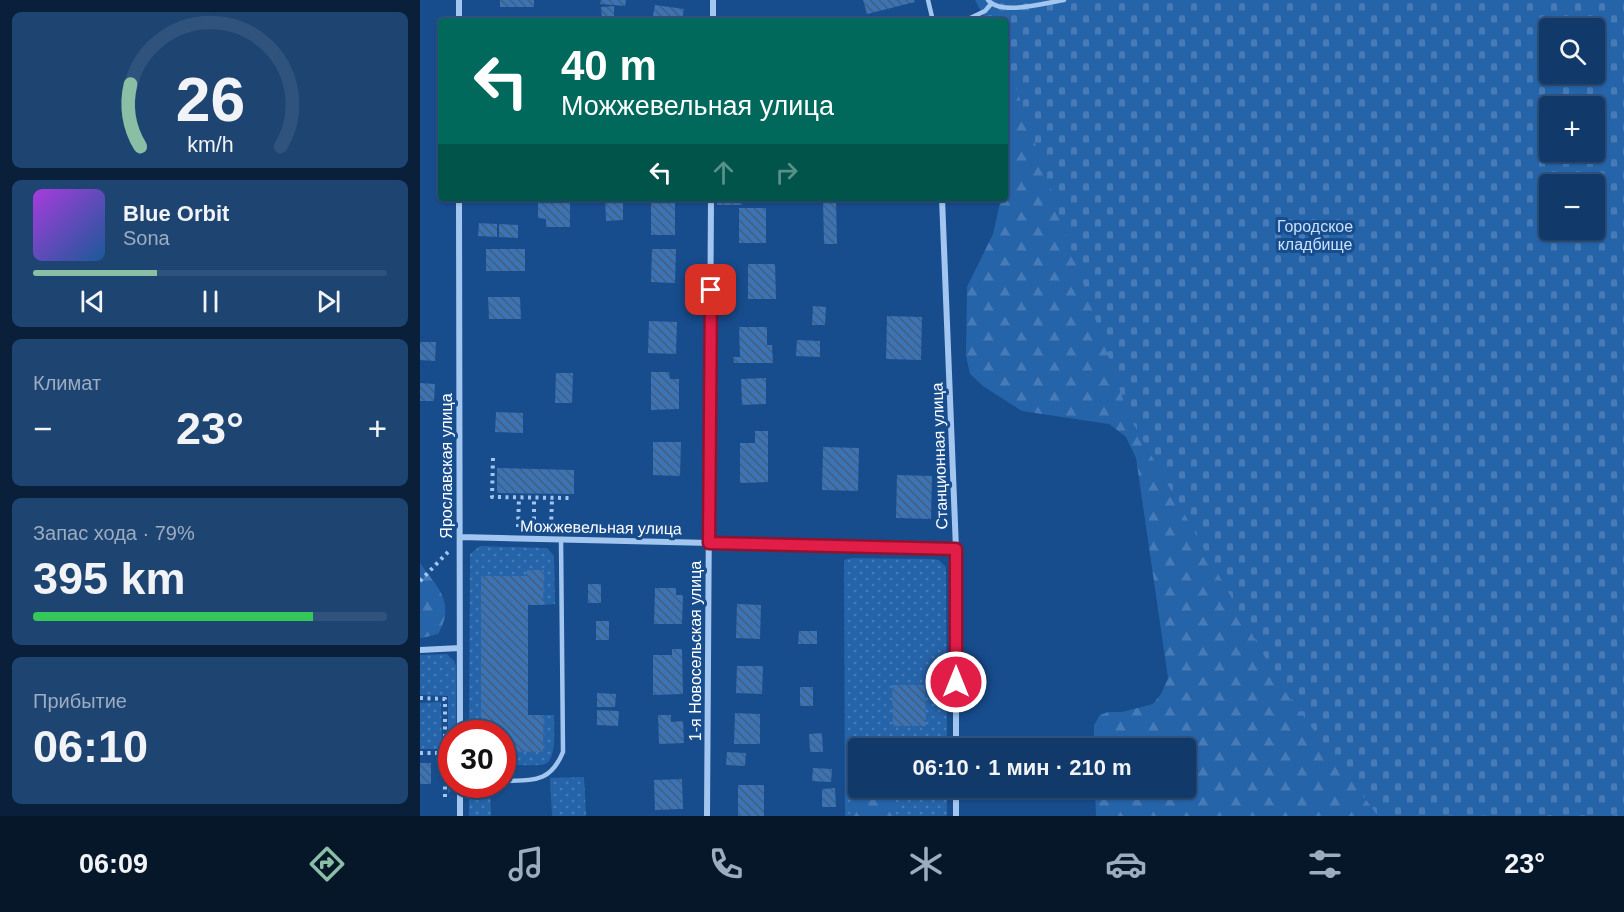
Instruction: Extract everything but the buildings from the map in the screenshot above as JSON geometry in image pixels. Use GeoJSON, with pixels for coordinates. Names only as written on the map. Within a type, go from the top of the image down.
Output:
{"type":"FeatureCollection","features":[{"type":"Feature","properties":{"kind":"street"},"geometry":{"type":"LineString","coordinates":[[459,0],[459,18]]}},
{"type":"Feature","properties":{"kind":"street"},"geometry":{"type":"LineString","coordinates":[[713,0],[713,18]]}},
{"type":"Feature","properties":{"kind":"street","name":"Ярославская улица"},"geometry":{"type":"LineString","coordinates":[[459,201],[460,720]]}},
{"type":"Feature","properties":{"kind":"street","name":"1-я Новосельская улица"},"geometry":{"type":"LineString","coordinates":[[707,816],[711,201]]}},
{"type":"Feature","properties":{"kind":"street","name":"Станционная улица"},"geometry":{"type":"LineString","coordinates":[[942,201],[956,549],[956,738]]}},
{"type":"Feature","properties":{"kind":"street","name":"Можжевельная улица"},"geometry":{"type":"LineString","coordinates":[[460,537],[956,549]]}},
{"type":"Feature","properties":{"kind":"street"},"geometry":{"type":"LineString","coordinates":[[420,650],[460,648]]}},
{"type":"Feature","properties":{"kind":"street"},"geometry":{"type":"LineString","coordinates":[[460,798],[460,816]]}},
{"type":"Feature","properties":{"kind":"street"},"geometry":{"type":"LineString","coordinates":[[956,798],[956,816]]}},
{"type":"Feature","properties":{"kind":"lane"},"geometry":{"type":"LineString","coordinates":[[928,0],[932,18]]}},
{"type":"Feature","properties":{"kind":"lane"},"geometry":{"type":"LineString","coordinates":[[970,18],[985,11],[989,2],[1002,9],[1064,0]]}},
{"type":"Feature","properties":{"kind":"lane"},"geometry":{"type":"LineString","coordinates":[[516,781],[537,780],[559,762],[563,752],[561,539]]}},
{"type":"Feature","properties":{"kind":"path"},"geometry":{"type":"LineString","coordinates":[[493,458],[492,497],[569,498]]}},
{"type":"Feature","properties":{"kind":"path"},"geometry":{"type":"LineString","coordinates":[[517,538],[519,498]]}},
{"type":"Feature","properties":{"kind":"path"},"geometry":{"type":"LineString","coordinates":[[533,538],[534,498]]}},
{"type":"Feature","properties":{"kind":"path"},"geometry":{"type":"LineString","coordinates":[[551,539],[552,498]]}},
{"type":"Feature","properties":{"kind":"path"},"geometry":{"type":"LineString","coordinates":[[420,581],[447,552],[460,548]]}},
{"type":"Feature","properties":{"kind":"path"},"geometry":{"type":"LineString","coordinates":[[420,698],[445,699],[445,720]]}},
{"type":"Feature","properties":{"kind":"path"},"geometry":{"type":"LineString","coordinates":[[420,753],[438,753]]}},
{"type":"Feature","properties":{"kind":"green space","name":"Городское кладбище"},"geometry":{"type":"Polygon","coordinates":[[[975,0],[1624,0],[1624,816],[1096,816],[1095,798],[1196,798],[1196,738],[1094,738],[1094,725],[1100,715],[1153,704],[1161,694],[1168,678],[1136,458],[1126,437],[1109,424],[1022,411],[983,386],[970,374],[966,356],[967,287],[993,234],[1000,201],[1008,201],[1008,18],[984,18],[975,0]]]}},
{"type":"Feature","properties":{"kind":"green space","name":"Городское кладбище"},"geometry":{"type":"Polygon","coordinates":[[[979,0],[1624,0],[1624,815],[1378,816],[1283,689],[1128,414],[1008,65],[1008,18],[988,18],[979,0]]]}},
{"type":"Feature","properties":{"kind":"green space"},"geometry":{"type":"Polygon","coordinates":[[[480,546],[547,548],[554,556],[555,604],[543,605],[543,570],[527,570],[527,576],[481,576],[481,720],[469,720],[470,554],[480,546]]]}},
{"type":"Feature","properties":{"kind":"green space"},"geometry":{"type":"Polygon","coordinates":[[[852,558],[932,559],[939,560],[946,567],[947,738],[848,738],[848,798],[947,798],[947,816],[845,816],[844,560],[852,558]]]}},
{"type":"Feature","properties":{"kind":"green space"},"geometry":{"type":"Polygon","coordinates":[[[420,563],[438,588],[445,605],[443,623],[438,634],[422,638],[420,638],[420,563]]]}},
{"type":"Feature","properties":{"kind":"green space"},"geometry":{"type":"Polygon","coordinates":[[[447,654],[455,662],[456,720],[448,720],[448,696],[420,695],[420,655],[447,654]]]}},
{"type":"Feature","properties":{"kind":"green space"},"geometry":{"type":"Polygon","coordinates":[[[441,702],[441,720],[438,720],[438,749],[420,749],[420,703],[441,702]]]}},
{"type":"Feature","properties":{"kind":"green space"},"geometry":{"type":"Polygon","coordinates":[[[544,715],[554,715],[554,742],[549,761],[536,765],[516,764],[516,751],[543,751],[544,715]]]}},
{"type":"Feature","properties":{"kind":"green space"},"geometry":{"type":"Polygon","coordinates":[[[584,777],[586,816],[552,816],[550,778],[584,777]]]}},
{"type":"Feature","properties":{"kind":"green space"},"geometry":{"type":"Polygon","coordinates":[[[469,798],[490,798],[491,816],[469,816],[469,798]]]}},
{"type":"Feature","properties":{"kind":"green space"},"geometry":{"type":"Polygon","coordinates":[[[850,798],[896,798],[896,816],[850,816],[850,798]]]}},
{"type":"Feature","properties":{"kind":"route"},"geometry":{"type":"LineString","coordinates":[[711,290],[709,543],[956,549],[956,682]]}}]}
